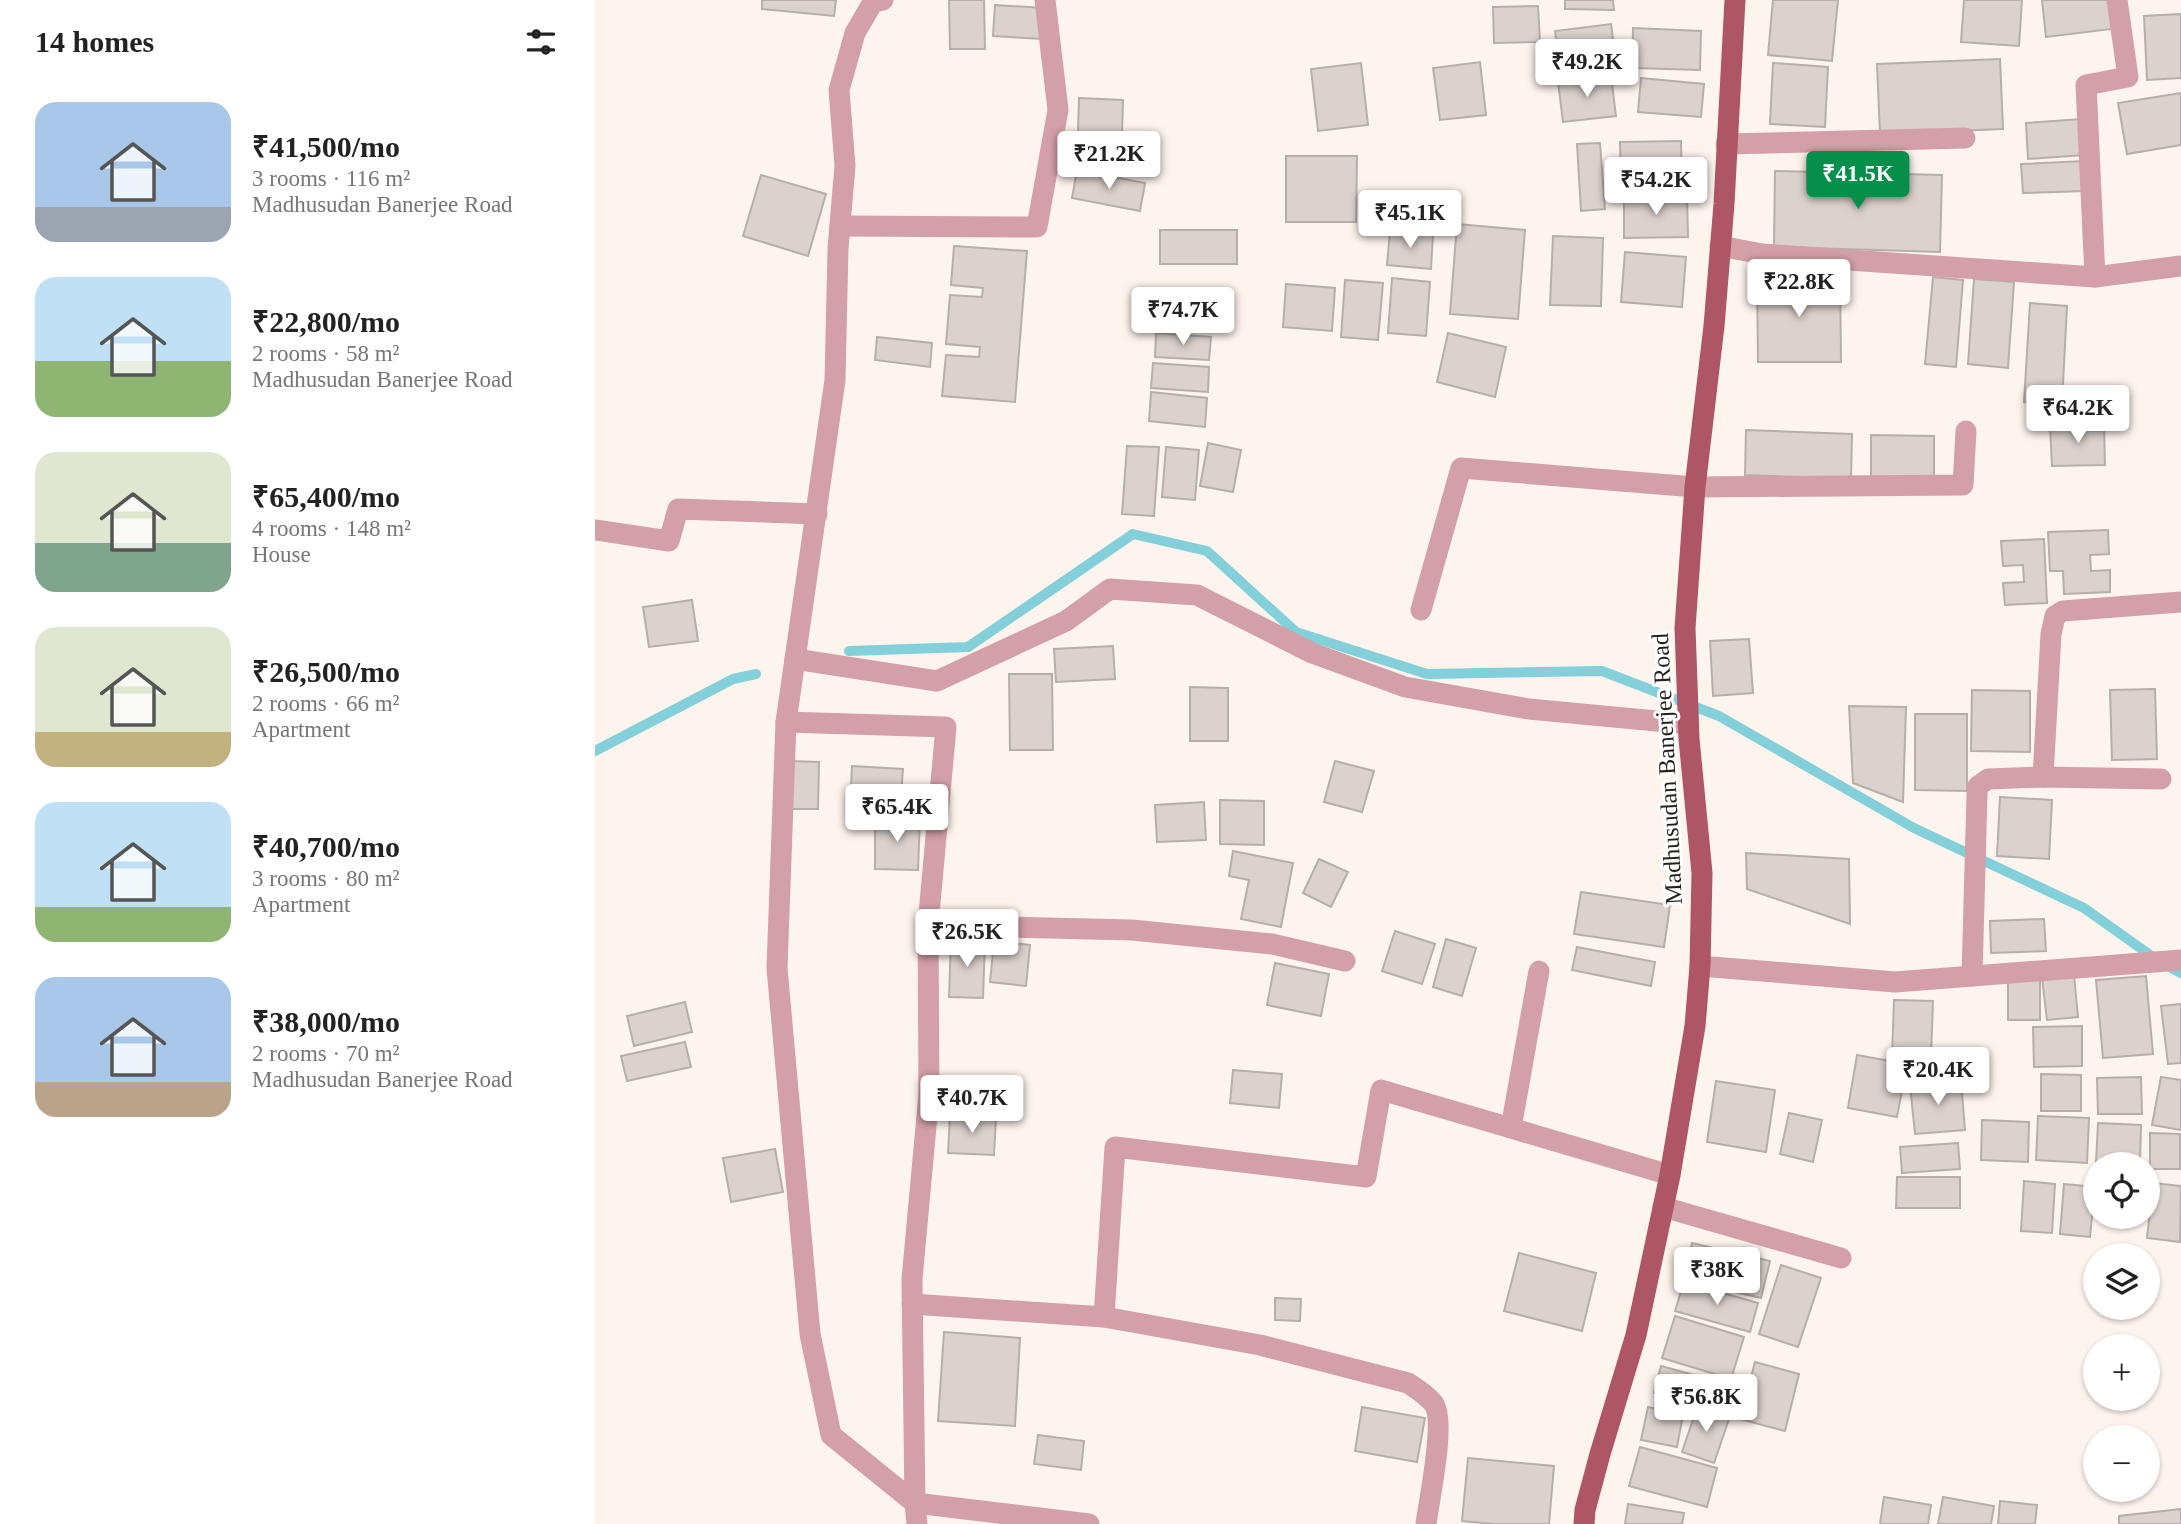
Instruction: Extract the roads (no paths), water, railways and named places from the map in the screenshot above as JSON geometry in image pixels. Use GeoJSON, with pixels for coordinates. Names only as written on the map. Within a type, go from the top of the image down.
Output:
{"type":"FeatureCollection","features":[{"type":"Feature","properties":{"kind":"main road","name":"Madhusudan Banerjee Road"},"geometry":{"type":"LineString","coordinates":[[1584,1524],[1597,1465],[1636,1335],[1670,1175],[1695,1026],[1703,873],[1689,732],[1686,615],[1695,487],[1714,326],[1735,0]]}},
{"type":"Feature","properties":{"kind":"street"},"geometry":{"type":"LineString","coordinates":[[883,0],[873,2],[855,33],[839,90],[845,166],[840,226],[835,380],[786,722],[777,968],[810,1334],[831,1435],[916,1514],[1089,1524]]}},
{"type":"Feature","properties":{"kind":"street"},"geometry":{"type":"LineString","coordinates":[[840,226],[1037,227],[1058,110],[1045,0]]}},
{"type":"Feature","properties":{"kind":"street"},"geometry":{"type":"LineString","coordinates":[[2095,277],[2086,85],[2128,77],[2117,0]]}},
{"type":"Feature","properties":{"kind":"street"},"geometry":{"type":"LineString","coordinates":[[1726,144],[1965,138]]}},
{"type":"Feature","properties":{"kind":"street"},"geometry":{"type":"LineString","coordinates":[[1720,246],[1762,254],[2095,277],[2181,266]]}},
{"type":"Feature","properties":{"kind":"street"},"geometry":{"type":"LineString","coordinates":[[1421,610],[1461,468],[1695,487],[1963,485],[1966,431]]}},
{"type":"Feature","properties":{"kind":"street"},"geometry":{"type":"LineString","coordinates":[[595,530],[669,541],[678,509],[817,514]]}},
{"type":"Feature","properties":{"kind":"street"},"geometry":{"type":"LineString","coordinates":[[796,659],[937,681],[1066,621],[1110,589],[1197,595],[1312,653],[1405,687],[1529,709],[1689,732]]}},
{"type":"Feature","properties":{"kind":"street"},"geometry":{"type":"LineString","coordinates":[[2043,777],[2050,634],[2056,616],[2063,611],[2181,602]]}},
{"type":"Feature","properties":{"kind":"street"},"geometry":{"type":"LineString","coordinates":[[786,722],[946,727],[928,925],[929,1094],[912,1279],[916,1514]]}},
{"type":"Feature","properties":{"kind":"street"},"geometry":{"type":"LineString","coordinates":[[1972,976],[1973,870],[1977,794],[1982,781],[2043,777],[2161,779]]}},
{"type":"Feature","properties":{"kind":"street"},"geometry":{"type":"LineString","coordinates":[[928,925],[1132,930],[1272,944],[1345,961]]}},
{"type":"Feature","properties":{"kind":"street"},"geometry":{"type":"LineString","coordinates":[[1700,966],[1895,982],[2181,960]]}},
{"type":"Feature","properties":{"kind":"street"},"geometry":{"type":"LineString","coordinates":[[1511,1128],[1539,971]]}},
{"type":"Feature","properties":{"kind":"street"},"geometry":{"type":"LineString","coordinates":[[1104,1317],[1115,1147],[1366,1177],[1381,1090],[1670,1175]]}},
{"type":"Feature","properties":{"kind":"street"},"geometry":{"type":"LineString","coordinates":[[1663,1207],[1841,1258]]}},
{"type":"Feature","properties":{"kind":"street"},"geometry":{"type":"LineString","coordinates":[[912,1304],[1104,1317],[1260,1345],[1408,1383],[1436,1406],[1439,1430],[1426,1524]]}},
{"type":"Feature","properties":{"kind":"waterway"},"geometry":{"type":"LineString","coordinates":[[849,651],[968,647],[1133,534],[1207,551],[1296,632],[1427,674],[1602,671],[1719,716],[1914,828],[2084,908],[2160,962],[2181,973]]}},
{"type":"Feature","properties":{"kind":"waterway"},"geometry":{"type":"LineString","coordinates":[[595,751],[733,679],[756,674]]}}]}
